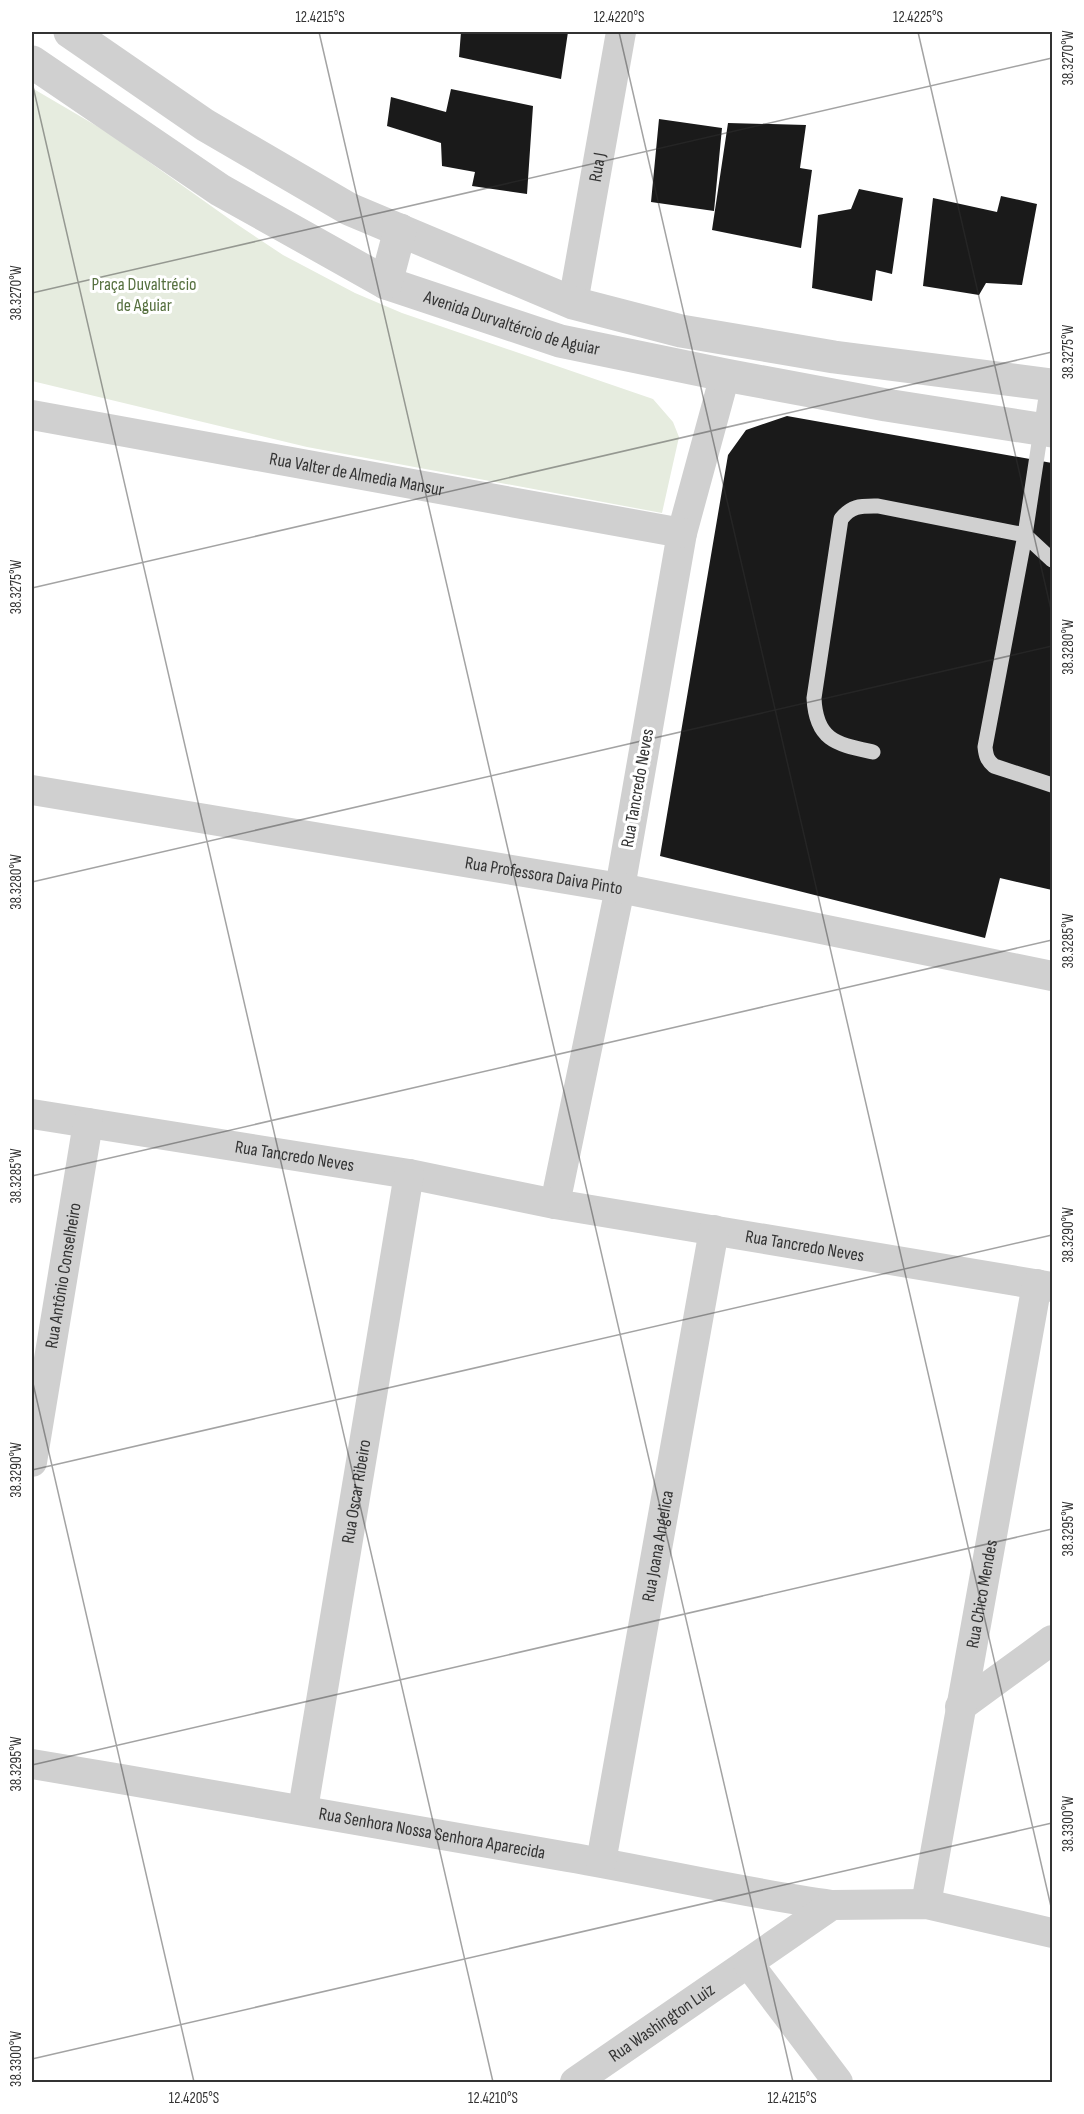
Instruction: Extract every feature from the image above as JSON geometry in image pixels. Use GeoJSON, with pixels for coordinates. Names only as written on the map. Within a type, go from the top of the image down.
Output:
{"type":"FeatureCollection","features":[{"type":"Feature","properties":{"kind":"street","name":"Avenida Durvaltércio de Aguiar"},"geometry":{"type":"LineString","coordinates":[[70,32],[205,125],[349,209],[573,303],[681,331],[834,357],[1050,384]]}},
{"type":"Feature","properties":{"kind":"street","name":"Rua J"},"geometry":{"type":"LineString","coordinates":[[573,303],[621,32]]}},
{"type":"Feature","properties":{"kind":"street","name":"Avenida Durvaltércio de Aguiar"},"geometry":{"type":"LineString","coordinates":[[32,62],[220,190],[386,283],[560,341],[886,405],[1047,429]]}},
{"type":"Feature","properties":{"kind":"street"},"geometry":{"type":"LineString","coordinates":[[386,283],[400,230]]}},
{"type":"Feature","properties":{"kind":"street","name":"Rua Tancredo Neves"},"geometry":{"type":"LineString","coordinates":[[555,1204],[620,888],[682,533],[725,375]]}},
{"type":"Feature","properties":{"kind":"street","name":"Rua Valter de Almedia Mansur"},"geometry":{"type":"LineString","coordinates":[[32,416],[682,533]]}},
{"type":"Feature","properties":{"kind":"street","name":"Rua Professora Daiva Pinto"},"geometry":{"type":"LineString","coordinates":[[32,790],[620,888],[1053,976]]}},
{"type":"Feature","properties":{"kind":"street","name":"Rua Tancredo Neves"},"geometry":{"type":"LineString","coordinates":[[32,1114],[409,1174],[555,1204],[1045,1286]]}},
{"type":"Feature","properties":{"kind":"street","name":"Rua Antônio Conselheiro"},"geometry":{"type":"LineString","coordinates":[[32,1462],[88,1123]]}},
{"type":"Feature","properties":{"kind":"street","name":"Rua Oscar Ribeiro"},"geometry":{"type":"LineString","coordinates":[[303,1809],[409,1174]]}},
{"type":"Feature","properties":{"kind":"street","name":"Rua Joana Angelica"},"geometry":{"type":"LineString","coordinates":[[600,1862],[714,1230]]}},
{"type":"Feature","properties":{"kind":"street","name":"Rua Chico Mendes"},"geometry":{"type":"LineString","coordinates":[[926,1904],[960,1707],[1045,1286]]}},
{"type":"Feature","properties":{"kind":"street"},"geometry":{"type":"LineString","coordinates":[[960,1707],[1053,1640]]}},
{"type":"Feature","properties":{"kind":"street","name":"Rua Senhora Nossa Senhora Aparecida"},"geometry":{"type":"LineString","coordinates":[[32,1764],[600,1862],[767,1896],[832,1905],[926,1904],[1053,1933]]}},
{"type":"Feature","properties":{"kind":"street","name":"Rua Washington Luiz"},"geometry":{"type":"LineString","coordinates":[[575,2082],[832,1905]]}},
{"type":"Feature","properties":{"kind":"street"},"geometry":{"type":"LineString","coordinates":[[748,1962],[838,2082]]}},
{"type":"Feature","properties":{"kind":"lane"},"geometry":{"type":"LineString","coordinates":[[1050,384],[1047,429],[985,747],[988,760],[994,766],[1053,784]]}},
{"type":"Feature","properties":{"kind":"lane"},"geometry":{"type":"LineString","coordinates":[[873,752],[841,744],[829,737],[820,727],[814,711],[814,698],[841,519],[849,510],[859,506],[878,506],[1025,536],[1053,560]]}},
{"type":"Feature","properties":{"kind":"green space","name":"Praça Duvaltrécio de Aguiar"},"geometry":{"type":"Polygon","coordinates":[[[32,88],[107,132],[283,255],[355,293],[402,313],[653,399],[673,422],[679,437],[662,513],[307,447],[32,381],[32,88]]]}},
{"type":"Feature","properties":{"kind":"building"},"geometry":{"type":"Polygon","coordinates":[[[461,32],[568,32],[561,79],[459,57],[461,32]]]}},
{"type":"Feature","properties":{"kind":"building"},"geometry":{"type":"Polygon","coordinates":[[[451,89],[533,106],[527,194],[472,186],[475,172],[442,166],[441,143],[387,126],[391,97],[446,112],[451,89]]]}},
{"type":"Feature","properties":{"kind":"building"},"geometry":{"type":"Polygon","coordinates":[[[659,119],[722,128],[714,211],[651,202],[659,119]]]}},
{"type":"Feature","properties":{"kind":"building"},"geometry":{"type":"Polygon","coordinates":[[[728,123],[806,125],[800,168],[812,170],[801,248],[712,230],[728,123]]]}},
{"type":"Feature","properties":{"kind":"building"},"geometry":{"type":"Polygon","coordinates":[[[859,189],[903,198],[892,274],[876,270],[872,301],[812,288],[818,215],[851,209],[859,189]]]}},
{"type":"Feature","properties":{"kind":"building"},"geometry":{"type":"Polygon","coordinates":[[[1001,196],[1037,204],[1022,285],[986,283],[979,295],[923,286],[933,198],[997,212],[1001,196]]]}},
{"type":"Feature","properties":{"kind":"building"},"geometry":{"type":"Polygon","coordinates":[[[787,416],[1052,463],[1052,890],[1000,878],[985,938],[660,856],[728,455],[746,430],[787,416]]]}}]}
